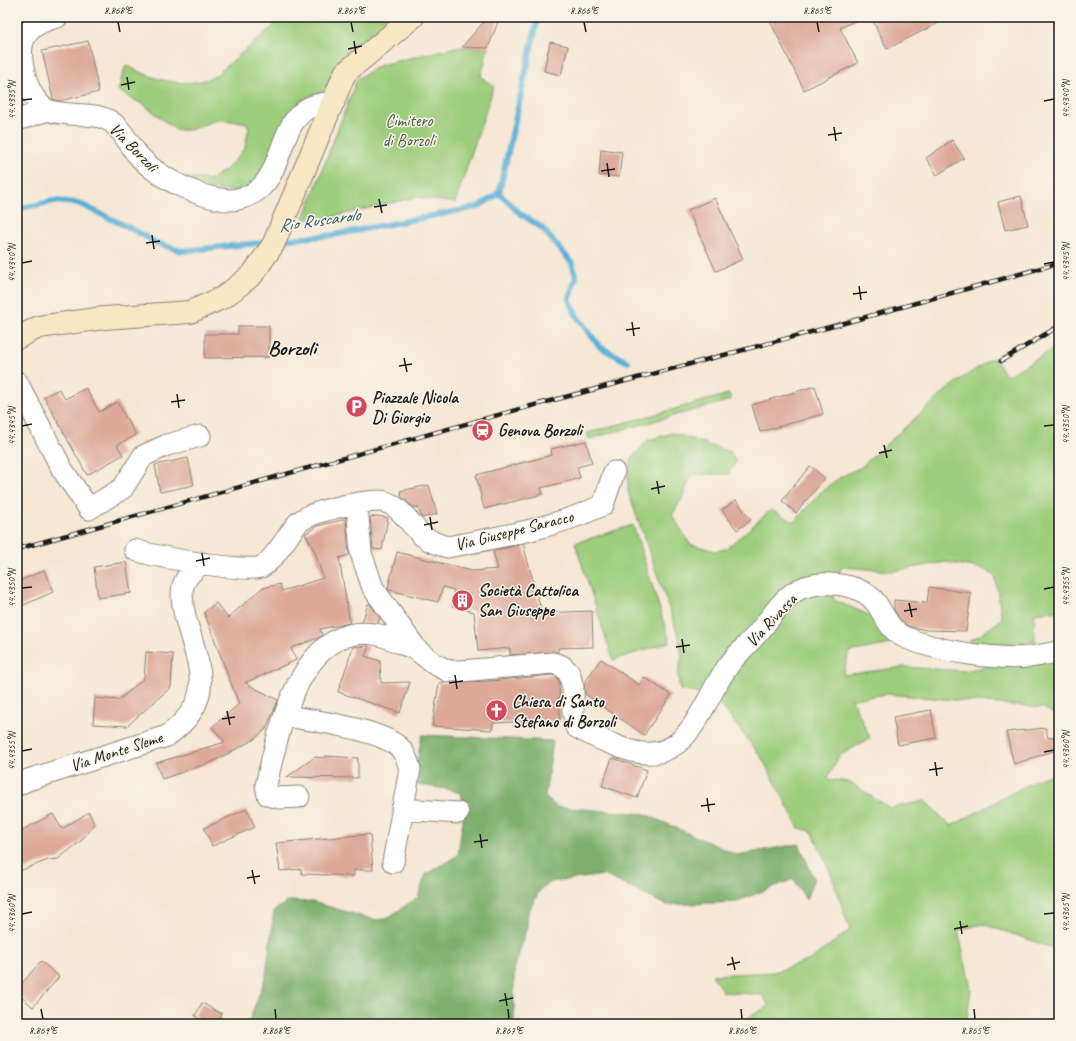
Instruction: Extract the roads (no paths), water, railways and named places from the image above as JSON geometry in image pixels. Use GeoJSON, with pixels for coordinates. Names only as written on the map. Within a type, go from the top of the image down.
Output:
{"type":"FeatureCollection","features":[{"type":"Feature","properties":{"kind":"main road"},"geometry":{"type":"LineString","coordinates":[[17,338],[39,327],[104,318],[190,312],[224,297],[252,275],[276,237],[345,73],[413,17]]}},
{"type":"Feature","properties":{"kind":"street"},"geometry":{"type":"LineString","coordinates":[[48,110],[39,104],[27,84],[22,44],[25,35],[34,27],[44,20],[57,17]]}},
{"type":"Feature","properties":{"kind":"street","name":"Via Borzoli"},"geometry":{"type":"LineString","coordinates":[[48,110],[96,117],[112,122],[148,166],[192,191],[218,199],[232,200],[253,194],[268,179],[293,121],[297,117],[312,106],[334,102]]}},
{"type":"Feature","properties":{"kind":"street"},"geometry":{"type":"LineString","coordinates":[[17,120],[48,110]]}},
{"type":"Feature","properties":{"kind":"street"},"geometry":{"type":"LineString","coordinates":[[17,382],[62,469],[89,509],[123,488],[143,456],[167,445],[200,436]]}},
{"type":"Feature","properties":{"kind":"street","name":"Via Giuseppe Saracco"},"geometry":{"type":"LineString","coordinates":[[357,505],[379,501],[386,502],[393,506],[424,537],[436,544],[448,547],[551,524],[590,511],[603,505],[614,472]]}},
{"type":"Feature","properties":{"kind":"street"},"geometry":{"type":"LineString","coordinates":[[135,550],[162,558],[243,568],[260,567],[268,560],[298,523],[304,518],[319,512],[357,505],[361,553],[373,588],[417,650]]}},
{"type":"Feature","properties":{"kind":"street","name":"Via Monte Sleme"},"geometry":{"type":"LineString","coordinates":[[17,785],[28,780],[167,736],[182,725],[192,713],[199,697],[202,682],[200,664],[192,644],[184,610],[183,592],[186,579],[202,563]]}},
{"type":"Feature","properties":{"kind":"street","name":"Via Rivassa"},"geometry":{"type":"LineString","coordinates":[[417,650],[433,663],[448,671],[553,664],[562,666],[569,673],[573,687],[573,711],[576,727],[590,736],[636,754],[653,754],[671,748],[686,736],[726,669],[778,608],[789,597],[805,587],[839,585],[861,592],[875,602],[890,624],[902,637],[932,647],[1001,656],[1029,657],[1059,652]]}},
{"type":"Feature","properties":{"kind":"street"},"geometry":{"type":"LineString","coordinates":[[299,797],[272,797],[268,795],[266,789],[272,760],[285,716],[304,672],[314,657],[337,639],[358,635],[375,634],[417,650]]}},
{"type":"Feature","properties":{"kind":"street"},"geometry":{"type":"LineString","coordinates":[[285,716],[340,726],[390,741],[399,748],[408,761],[410,769],[393,862]]}},
{"type":"Feature","properties":{"kind":"street"},"geometry":{"type":"LineString","coordinates":[[402,809],[458,813]]}},
{"type":"Feature","properties":{"kind":"waterway","name":"Rio Ruscarolo"},"geometry":{"type":"LineString","coordinates":[[280,240],[334,235],[478,207],[499,193],[538,17]]}},
{"type":"Feature","properties":{"kind":"waterway"},"geometry":{"type":"LineString","coordinates":[[499,193],[517,211],[542,228],[572,263],[576,277],[569,299],[576,315],[600,347],[628,362]]}},
{"type":"Feature","properties":{"kind":"waterway","name":"Rio Ruscarolo"},"geometry":{"type":"LineString","coordinates":[[17,209],[54,201],[78,203],[134,230],[157,243],[181,251],[269,242]]}},
{"type":"Feature","properties":{"kind":"railway"},"geometry":{"type":"LineString","coordinates":[[17,549],[516,410],[830,327],[1059,263]]}},
{"type":"Feature","properties":{"kind":"railway"},"geometry":{"type":"LineString","coordinates":[[1001,361],[1059,326]]}},
{"type":"Feature","properties":{"kind":"place","name":"Piazzale Nicola Di Giorgio"},"geometry":{"type":"Point","coordinates":[356,407]}},
{"type":"Feature","properties":{"kind":"place","name":"Genova Borzoli"},"geometry":{"type":"Point","coordinates":[482,430]}},
{"type":"Feature","properties":{"kind":"place","name":"Società Cattolica San Giuseppe"},"geometry":{"type":"Point","coordinates":[463,600]}},
{"type":"Feature","properties":{"kind":"place","name":"Chiesa di Santo Stefano di Borzoli"},"geometry":{"type":"Point","coordinates":[497,711]}},
{"type":"Feature","properties":{"kind":"district","name":"Borzoli"},"geometry":{"type":"Point","coordinates":[292,348]}},
{"type":"Feature","properties":{"kind":"park label","name":"Cimitero di Borzoli"},"geometry":{"type":"Point","coordinates":[409,130]}}]}
